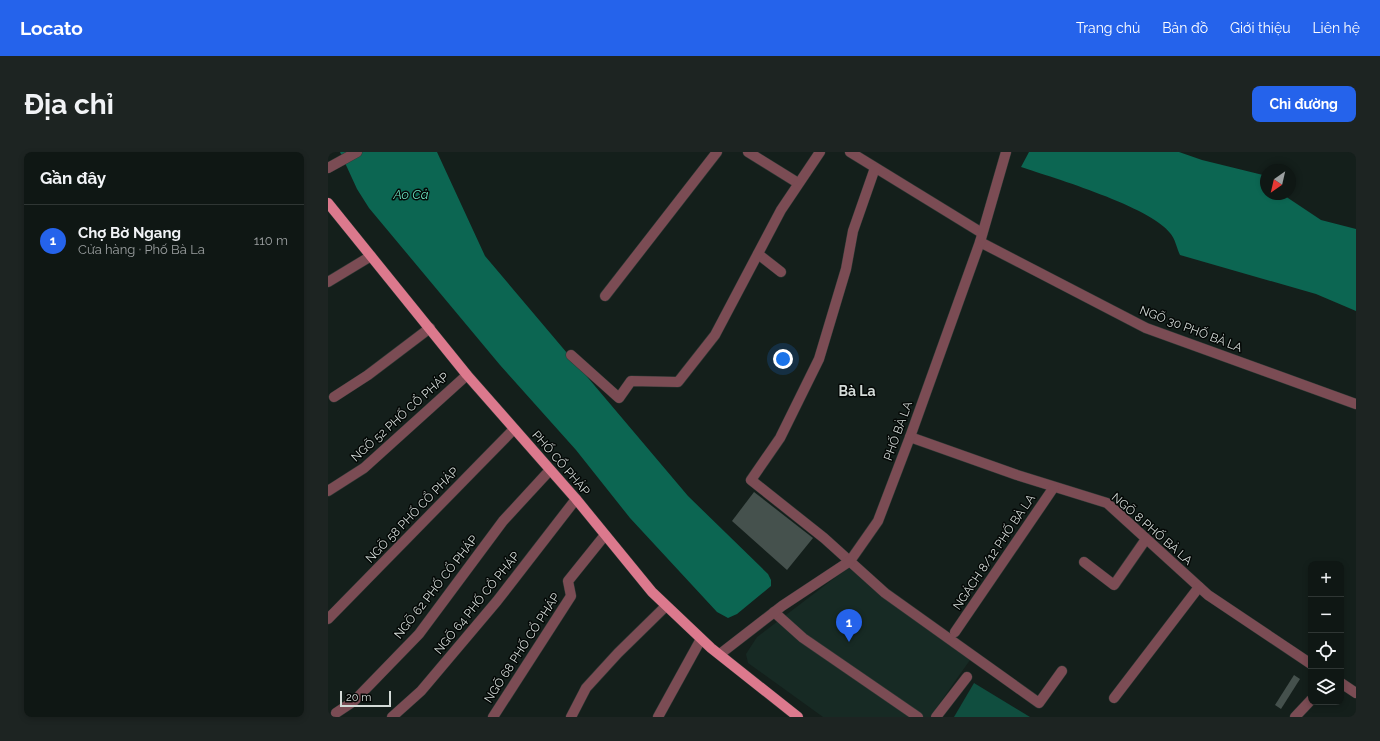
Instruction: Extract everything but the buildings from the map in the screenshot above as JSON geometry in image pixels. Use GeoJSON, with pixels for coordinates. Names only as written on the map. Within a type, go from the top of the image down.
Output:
{"type":"FeatureCollection","features":[{"type":"Feature","properties":{"kind":"main road","name":"PHỐ CỔ PHÁP"},"geometry":{"type":"LineString","coordinates":[[328,203],[467,375],[576,499],[666,606],[701,639],[798,717]]}},
{"type":"Feature","properties":{"kind":"street"},"geometry":{"type":"LineString","coordinates":[[328,168],[357,152]]}},
{"type":"Feature","properties":{"kind":"street"},"geometry":{"type":"LineString","coordinates":[[605,296],[717,152]]}},
{"type":"Feature","properties":{"kind":"street"},"geometry":{"type":"LineString","coordinates":[[748,152],[798,183]]}},
{"type":"Feature","properties":{"kind":"street"},"geometry":{"type":"LineString","coordinates":[[571,355],[619,398],[631,381],[678,382],[715,335],[781,210],[820,152]]}},
{"type":"Feature","properties":{"kind":"street","name":"NGÕ 30 PHỐ BÀ LA"},"geometry":{"type":"LineString","coordinates":[[850,152],[981,238],[1146,328],[1356,404]]}},
{"type":"Feature","properties":{"kind":"street","name":"PHỐ BÀ LA"},"geometry":{"type":"LineString","coordinates":[[720,654],[774,612],[850,561],[878,521],[910,437],[981,238],[1006,152]]}},
{"type":"Feature","properties":{"kind":"street"},"geometry":{"type":"LineString","coordinates":[[875,168],[853,230],[846,269],[819,359],[780,438],[751,480],[824,538],[885,593],[1039,703],[1062,671]]}},
{"type":"Feature","properties":{"kind":"street"},"geometry":{"type":"LineString","coordinates":[[758,254],[781,272]]}},
{"type":"Feature","properties":{"kind":"street"},"geometry":{"type":"LineString","coordinates":[[328,282],[371,256]]}},
{"type":"Feature","properties":{"kind":"street"},"geometry":{"type":"LineString","coordinates":[[334,397],[368,375],[430,328]]}},
{"type":"Feature","properties":{"kind":"street","name":"NGÕ 52 PHỐ CỔ PHÁP"},"geometry":{"type":"LineString","coordinates":[[328,491],[364,468],[467,375]]}},
{"type":"Feature","properties":{"kind":"street","name":"NGÕ 58 PHỐ CỔ PHÁP"},"geometry":{"type":"LineString","coordinates":[[328,619],[514,429]]}},
{"type":"Feature","properties":{"kind":"street","name":"NGÕ 8 PHỐ BÀ LA"},"geometry":{"type":"LineString","coordinates":[[910,437],[1054,487],[1107,503],[1208,595],[1308,662]]}},
{"type":"Feature","properties":{"kind":"street","name":"NGÕ 62 PHỐ CỔ PHÁP"},"geometry":{"type":"LineString","coordinates":[[336,713],[354,701],[419,634],[503,521],[550,470]]}},
{"type":"Feature","properties":{"kind":"street","name":"NGÁCH 8/12 PHỐ BÀ LA"},"geometry":{"type":"LineString","coordinates":[[955,632],[1054,487]]}},
{"type":"Feature","properties":{"kind":"street","name":"NGÕ 64 PHỐ CỔ PHÁP"},"geometry":{"type":"LineString","coordinates":[[392,717],[426,685],[497,601],[576,499]]}},
{"type":"Feature","properties":{"kind":"street","name":"NGÕ 68 PHỐ CỔ PHÁP"},"geometry":{"type":"LineString","coordinates":[[493,717],[571,596],[568,580],[605,535]]}},
{"type":"Feature","properties":{"kind":"street"},"geometry":{"type":"LineString","coordinates":[[1084,562],[1114,585],[1146,539]]}},
{"type":"Feature","properties":{"kind":"street"},"geometry":{"type":"LineString","coordinates":[[1114,698],[1199,587]]}},
{"type":"Feature","properties":{"kind":"street"},"geometry":{"type":"LineString","coordinates":[[571,717],[586,688],[618,653],[666,606]]}},
{"type":"Feature","properties":{"kind":"street"},"geometry":{"type":"LineString","coordinates":[[774,612],[804,638],[918,717]]}},
{"type":"Feature","properties":{"kind":"street"},"geometry":{"type":"LineString","coordinates":[[658,717],[701,639]]}},
{"type":"Feature","properties":{"kind":"street"},"geometry":{"type":"LineString","coordinates":[[936,717],[967,677]]}},
{"type":"Feature","properties":{"kind":"street"},"geometry":{"type":"LineString","coordinates":[[1344,686],[1356,693]]}},
{"type":"Feature","properties":{"kind":"street"},"geometry":{"type":"LineString","coordinates":[[1295,717],[1308,703]]}},
{"type":"Feature","properties":{"kind":"shaded area"},"geometry":{"type":"Polygon","coordinates":[[[849,567],[884,596],[970,660],[930,717],[823,717],[748,663],[746,654],[757,637],[849,567]]]}},
{"type":"Feature","properties":{"kind":"shaded area"},"geometry":{"type":"Polygon","coordinates":[[[974,683],[1030,717],[954,717],[974,683]]]}},
{"type":"Feature","properties":{"kind":"water","name":"Ao Cả"},"geometry":{"type":"Polygon","coordinates":[[[340,152],[437,152],[485,256],[688,496],[768,574],[771,580],[771,586],[737,614],[728,618],[717,612],[630,518],[576,450],[500,365],[369,208],[357,189],[340,152]]]}},
{"type":"Feature","properties":{"kind":"water"},"geometry":{"type":"Polygon","coordinates":[[[1029,152],[1179,152],[1202,160],[1260,174],[1260,200],[1291,200],[1321,220],[1356,229],[1356,311],[1316,294],[1180,255],[1172,235],[1159,223],[1143,213],[1101,194],[1021,167],[1029,152]]]}},
{"type":"Feature","properties":{"kind":"place","name":"Chợ Bờ Ngang"},"geometry":{"type":"Point","coordinates":[849,642]}},
{"type":"Feature","properties":{"kind":"district","name":"Bà La"},"geometry":{"type":"Point","coordinates":[857,391]}}]}
